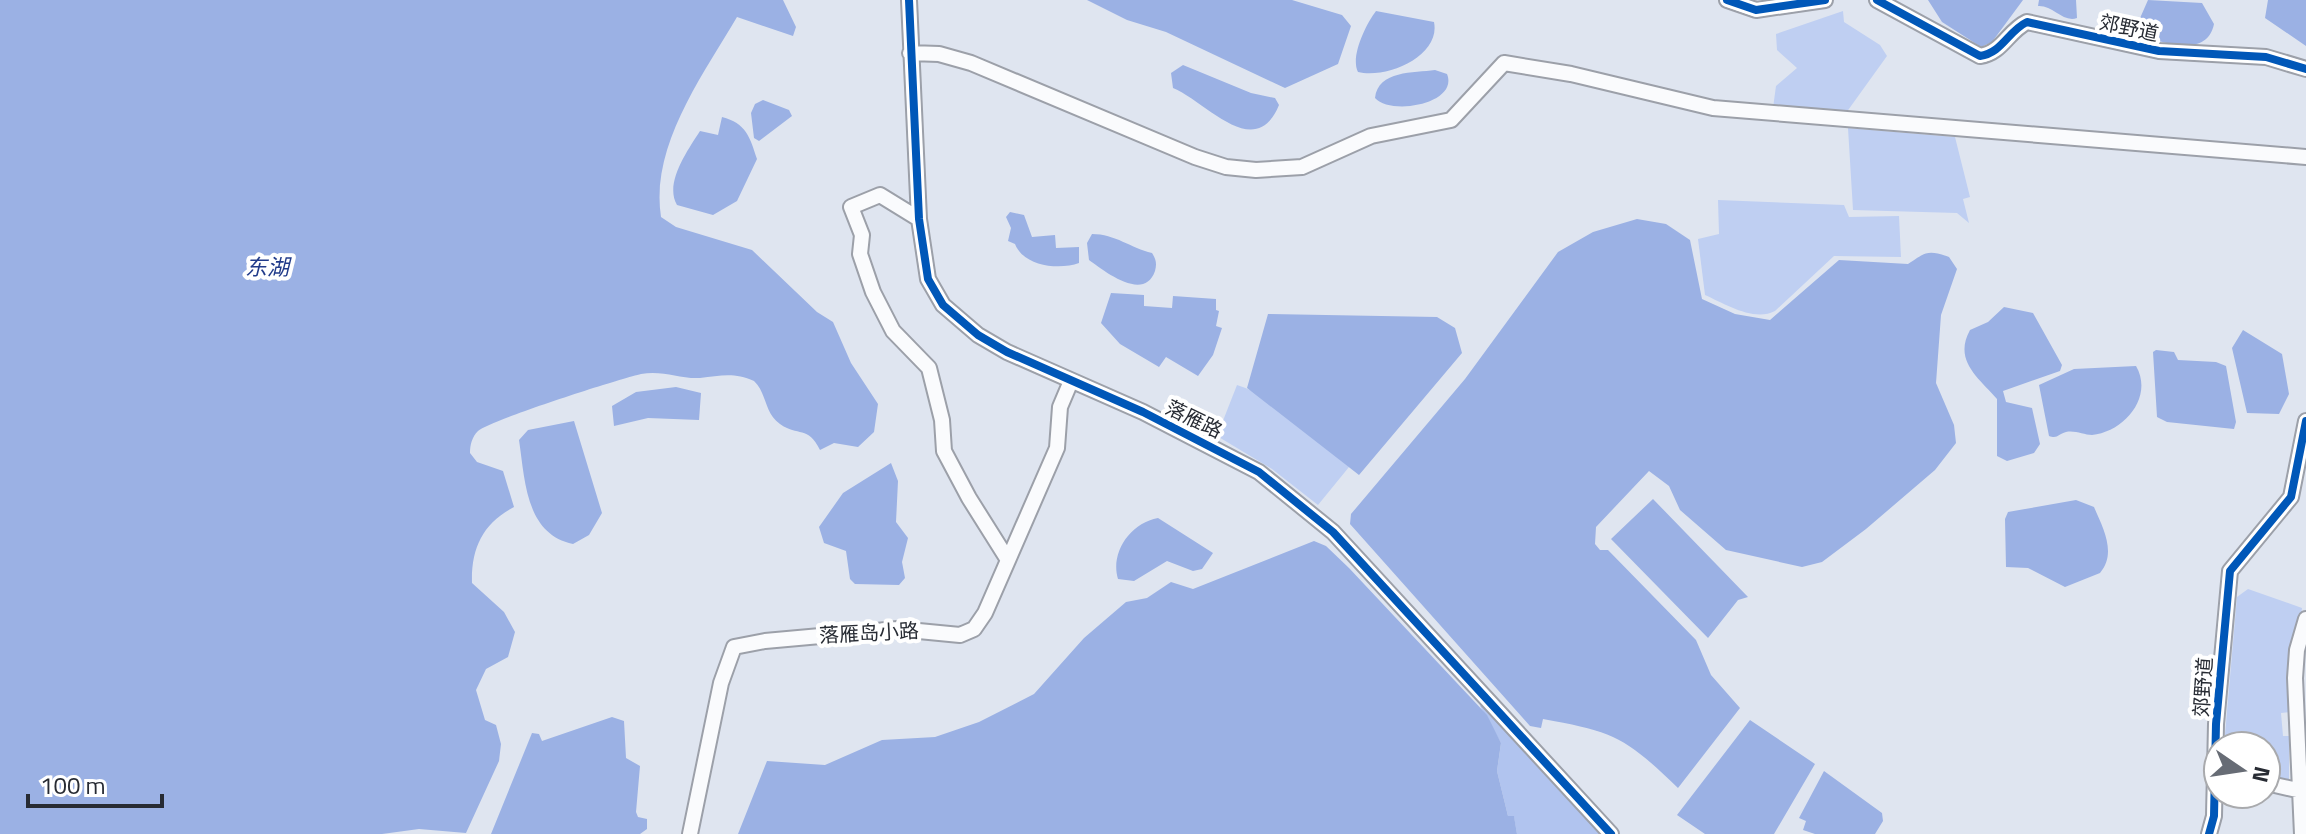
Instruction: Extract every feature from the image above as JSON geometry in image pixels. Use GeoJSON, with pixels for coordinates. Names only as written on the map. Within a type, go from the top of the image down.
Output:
{"type":"FeatureCollection","features":[{"type":"Feature","properties":{"kind":"street","name":"落雁路"},"geometry":{"type":"LineString","coordinates":[[909,0],[919,219],[928,279],[943,305],[992,344],[1156,418],[1259,472],[1333,532],[1611,834]]}},
{"type":"Feature","properties":{"kind":"street"},"geometry":{"type":"LineString","coordinates":[[1727,0],[1756,10],[1825,0]]}},
{"type":"Feature","properties":{"kind":"street","name":"郊野道"},"geometry":{"type":"LineString","coordinates":[[1877,0],[1980,56],[1997,49],[2017,27],[2027,22],[2159,51],[2266,57],[2306,69]]}},
{"type":"Feature","properties":{"kind":"street"},"geometry":{"type":"LineString","coordinates":[[910,53],[931,53],[971,63],[1195,157],[1226,167],[1256,170],[1302,167],[1371,136],[1451,120],[1504,63],[1571,74],[1713,108],[2306,157]]}},
{"type":"Feature","properties":{"kind":"street"},"geometry":{"type":"LineString","coordinates":[[919,219],[880,195],[851,207],[862,235],[860,254],[873,292],[893,331],[929,368],[942,420],[944,451],[974,508],[1008,560]]}},
{"type":"Feature","properties":{"kind":"street","name":"落雁岛小路"},"geometry":{"type":"LineString","coordinates":[[690,834],[721,683],[734,647],[765,641],[898,629],[966,633],[985,613],[1057,448],[1060,407],[1071,381]]}},
{"type":"Feature","properties":{"kind":"street","name":"郊野道"},"geometry":{"type":"LineString","coordinates":[[2219,730],[2230,571],[2291,497],[2306,421]]}},
{"type":"Feature","properties":{"kind":"street"},"geometry":{"type":"LineString","coordinates":[[2302,834],[2303,792],[2295,665],[2306,619]]}},
{"type":"Feature","properties":{"kind":"street"},"geometry":{"type":"LineString","coordinates":[[2282,787],[2303,792]]}},
{"type":"Feature","properties":{"kind":"street","name":"郊野道"},"geometry":{"type":"LineString","coordinates":[[2209,834],[2214,810]]}},
{"type":"Feature","properties":{"kind":"shaded area"},"geometry":{"type":"Polygon","coordinates":[[[1843,11],[1844,22],[1880,45],[1887,56],[1846,113],[1773,108],[1776,86],[1797,68],[1777,50],[1776,34],[1843,11]]]}},
{"type":"Feature","properties":{"kind":"shaded area"},"geometry":{"type":"Polygon","coordinates":[[[1848,128],[1955,137],[1970,197],[1963,199],[1969,223],[1957,213],[1853,210],[1848,128]]]}},
{"type":"Feature","properties":{"kind":"shaded area"},"geometry":{"type":"Polygon","coordinates":[[[1718,200],[1844,205],[1849,217],[1899,216],[1901,257],[1834,256],[1775,311],[1749,313],[1705,295],[1698,239],[1719,234],[1718,200]]]}},
{"type":"Feature","properties":{"kind":"shaded area"},"geometry":{"type":"Polygon","coordinates":[[[1237,385],[1281,409],[1349,467],[1318,505],[1272,469],[1217,436],[1237,385]]]}},
{"type":"Feature","properties":{"kind":"shaded area"},"geometry":{"type":"Polygon","coordinates":[[[2248,589],[2302,608],[2290,712],[2281,713],[2283,736],[2289,736],[2289,782],[2282,780],[2282,730],[2225,730],[2237,597],[2248,589]]]}},
{"type":"Feature","properties":{"kind":"shaded area"},"geometry":{"type":"Polygon","coordinates":[[[1486,701],[1601,834],[1517,834],[1514,817],[1508,816],[1497,771],[1501,743],[1480,706],[1486,701]]]}},
{"type":"Feature","properties":{"kind":"water","name":"东湖"},"geometry":{"type":"Polygon","coordinates":[[[0,0],[783,0],[796,27],[793,36],[737,17],[695,87],[671,138],[663,164],[661,217],[676,227],[752,250],[817,312],[833,322],[851,363],[878,404],[874,432],[858,447],[834,443],[820,450],[807,434],[786,428],[775,419],[754,381],[733,376],[692,378],[657,373],[641,374],[583,391],[478,431],[470,453],[477,462],[503,471],[514,507],[494,521],[481,538],[474,559],[472,583],[504,612],[515,632],[508,657],[486,669],[476,690],[485,720],[496,725],[501,744],[499,761],[466,833],[419,829],[382,834],[0,834],[0,0]]]}},
{"type":"Feature","properties":{"kind":"water"},"geometry":{"type":"Polygon","coordinates":[[[1087,0],[1292,0],[1342,15],[1351,26],[1338,64],[1285,88],[1166,32],[1127,20],[1087,0]]]}},
{"type":"Feature","properties":{"kind":"water"},"geometry":{"type":"Polygon","coordinates":[[[1928,0],[2023,0],[1992,42],[1981,47],[1942,22],[1928,0]]]}},
{"type":"Feature","properties":{"kind":"water"},"geometry":{"type":"Polygon","coordinates":[[[2039,0],[2076,0],[2077,18],[2067,18],[2038,6],[2039,0]]]}},
{"type":"Feature","properties":{"kind":"water"},"geometry":{"type":"Polygon","coordinates":[[[2148,0],[2202,3],[2214,24],[2210,35],[2193,45],[2182,45],[2138,35],[2137,25],[2148,0]]]}},
{"type":"Feature","properties":{"kind":"water"},"geometry":{"type":"Polygon","coordinates":[[[2268,0],[2306,0],[2306,46],[2265,18],[2268,0]]]}},
{"type":"Feature","properties":{"kind":"water"},"geometry":{"type":"Polygon","coordinates":[[[1376,11],[1434,22],[1434,34],[1421,55],[1410,62],[1383,72],[1358,72],[1358,50],[1376,11]]]}},
{"type":"Feature","properties":{"kind":"water"},"geometry":{"type":"Polygon","coordinates":[[[1183,65],[1251,93],[1275,98],[1279,105],[1269,121],[1257,129],[1230,124],[1173,88],[1171,73],[1183,65]]]}},
{"type":"Feature","properties":{"kind":"water"},"geometry":{"type":"Polygon","coordinates":[[[1435,70],[1447,74],[1448,84],[1434,100],[1395,106],[1375,98],[1383,82],[1390,78],[1435,70]]]}},
{"type":"Feature","properties":{"kind":"water"},"geometry":{"type":"Polygon","coordinates":[[[763,100],[789,110],[792,116],[759,141],[754,138],[751,113],[755,104],[763,100]]]}},
{"type":"Feature","properties":{"kind":"water"},"geometry":{"type":"Polygon","coordinates":[[[722,117],[742,127],[757,159],[737,201],[713,215],[677,205],[673,187],[684,157],[700,131],[718,135],[722,117]]]}},
{"type":"Feature","properties":{"kind":"water"},"geometry":{"type":"Polygon","coordinates":[[[1010,212],[1024,215],[1032,237],[1055,235],[1056,248],[1079,247],[1079,263],[1053,266],[1026,258],[1015,244],[1008,241],[1011,228],[1006,217],[1010,212]]]}},
{"type":"Feature","properties":{"kind":"water"},"geometry":{"type":"Polygon","coordinates":[[[1637,219],[1666,224],[1690,240],[1702,299],[1735,314],[1770,320],[1839,260],[1908,264],[1923,255],[1936,253],[1949,257],[1957,269],[1941,315],[1936,383],[1954,425],[1956,443],[1935,470],[1822,562],[1802,567],[1726,550],[1680,510],[1669,486],[1649,471],[1596,527],[1595,544],[1600,550],[1608,550],[1696,640],[1711,675],[1740,708],[1678,788],[1618,739],[1587,728],[1543,719],[1541,728],[1530,726],[1350,524],[1351,514],[1465,379],[1558,252],[1593,232],[1637,219]]]}},
{"type":"Feature","properties":{"kind":"water"},"geometry":{"type":"Polygon","coordinates":[[[1092,234],[1108,236],[1152,253],[1156,266],[1150,280],[1142,284],[1123,281],[1089,260],[1087,243],[1092,234]]]}},
{"type":"Feature","properties":{"kind":"water"},"geometry":{"type":"Polygon","coordinates":[[[1111,293],[1144,295],[1144,306],[1172,308],[1173,296],[1216,299],[1216,310],[1219,311],[1216,326],[1222,328],[1213,355],[1198,376],[1166,357],[1159,367],[1120,344],[1101,323],[1111,293]]]}},
{"type":"Feature","properties":{"kind":"water"},"geometry":{"type":"Polygon","coordinates":[[[2004,307],[2033,313],[2062,365],[2060,371],[2003,391],[2006,402],[2032,408],[2040,444],[2034,453],[2007,461],[1997,456],[1997,399],[1970,368],[1965,351],[1970,330],[1988,322],[2004,307]]]}},
{"type":"Feature","properties":{"kind":"water"},"geometry":{"type":"Polygon","coordinates":[[[1268,314],[1437,317],[1455,328],[1462,353],[1359,475],[1247,388],[1268,314]]]}},
{"type":"Feature","properties":{"kind":"water"},"geometry":{"type":"Polygon","coordinates":[[[2243,330],[2282,354],[2289,394],[2279,414],[2247,413],[2232,348],[2243,330]]]}},
{"type":"Feature","properties":{"kind":"water"},"geometry":{"type":"Polygon","coordinates":[[[2153,352],[2174,352],[2178,360],[2216,362],[2226,366],[2236,422],[2234,429],[2167,422],[2157,417],[2153,352]]]}},
{"type":"Feature","properties":{"kind":"water"},"geometry":{"type":"Polygon","coordinates":[[[2136,366],[2141,389],[2133,411],[2125,420],[2092,435],[2069,432],[2049,436],[2039,385],[2074,369],[2136,366]]]}},
{"type":"Feature","properties":{"kind":"water"},"geometry":{"type":"Polygon","coordinates":[[[676,387],[701,393],[699,420],[648,418],[614,426],[612,406],[636,392],[676,387]]]}},
{"type":"Feature","properties":{"kind":"water"},"geometry":{"type":"Polygon","coordinates":[[[574,421],[602,513],[589,535],[573,544],[557,538],[536,517],[526,487],[519,440],[528,430],[574,421]]]}},
{"type":"Feature","properties":{"kind":"water"},"geometry":{"type":"Polygon","coordinates":[[[891,463],[898,481],[896,522],[908,538],[902,562],[905,578],[899,585],[855,584],[850,579],[846,551],[824,543],[819,527],[843,493],[891,463]]]}},
{"type":"Feature","properties":{"kind":"water"},"geometry":{"type":"Polygon","coordinates":[[[1653,499],[1748,597],[1738,600],[1708,638],[1611,539],[1653,499]]]}},
{"type":"Feature","properties":{"kind":"water"},"geometry":{"type":"Polygon","coordinates":[[[2076,500],[2094,507],[2104,532],[2108,557],[2100,573],[2065,587],[2028,568],[2006,567],[2005,519],[2008,512],[2076,500]]]}},
{"type":"Feature","properties":{"kind":"water"},"geometry":{"type":"Polygon","coordinates":[[[1158,518],[1213,553],[1202,569],[1193,571],[1167,561],[1134,581],[1118,579],[1117,559],[1124,541],[1139,526],[1158,518]]]}},
{"type":"Feature","properties":{"kind":"water"},"geometry":{"type":"Polygon","coordinates":[[[1314,541],[1326,546],[1349,568],[1487,715],[1501,743],[1497,771],[1508,816],[1514,816],[1517,834],[738,834],[767,761],[825,765],[882,740],[935,737],[979,722],[1034,694],[1084,638],[1126,602],[1147,598],[1171,582],[1193,589],[1314,541]]]}},
{"type":"Feature","properties":{"kind":"water"},"geometry":{"type":"Polygon","coordinates":[[[612,717],[624,721],[626,758],[640,766],[636,812],[638,817],[647,819],[647,829],[640,834],[491,834],[532,733],[539,734],[542,741],[612,717]]]}},
{"type":"Feature","properties":{"kind":"water"},"geometry":{"type":"Polygon","coordinates":[[[1750,720],[1815,764],[1774,834],[1705,834],[1677,815],[1750,720]]]}},
{"type":"Feature","properties":{"kind":"water"},"geometry":{"type":"Polygon","coordinates":[[[1824,771],[1882,813],[1883,821],[1875,834],[1815,834],[1803,830],[1806,821],[1799,818],[1824,771]]]}},
{"type":"Feature","properties":{"kind":"cycle path"},"geometry":{"type":"LineString","coordinates":[[909,0],[919,219],[928,279],[943,305],[978,335],[1007,352],[1143,412],[1259,472],[1333,532],[1611,834]]}},
{"type":"Feature","properties":{"kind":"cycle path"},"geometry":{"type":"LineString","coordinates":[[1727,0],[1756,10],[1825,0]]}},
{"type":"Feature","properties":{"kind":"cycle path"},"geometry":{"type":"LineString","coordinates":[[1877,0],[1980,56],[1994,51],[2027,22],[2159,51],[2266,57],[2306,69]]}},
{"type":"Feature","properties":{"kind":"cycle path"},"geometry":{"type":"LineString","coordinates":[[2209,834],[2214,816],[2216,724],[2230,571],[2291,497],[2306,421]]}}]}
